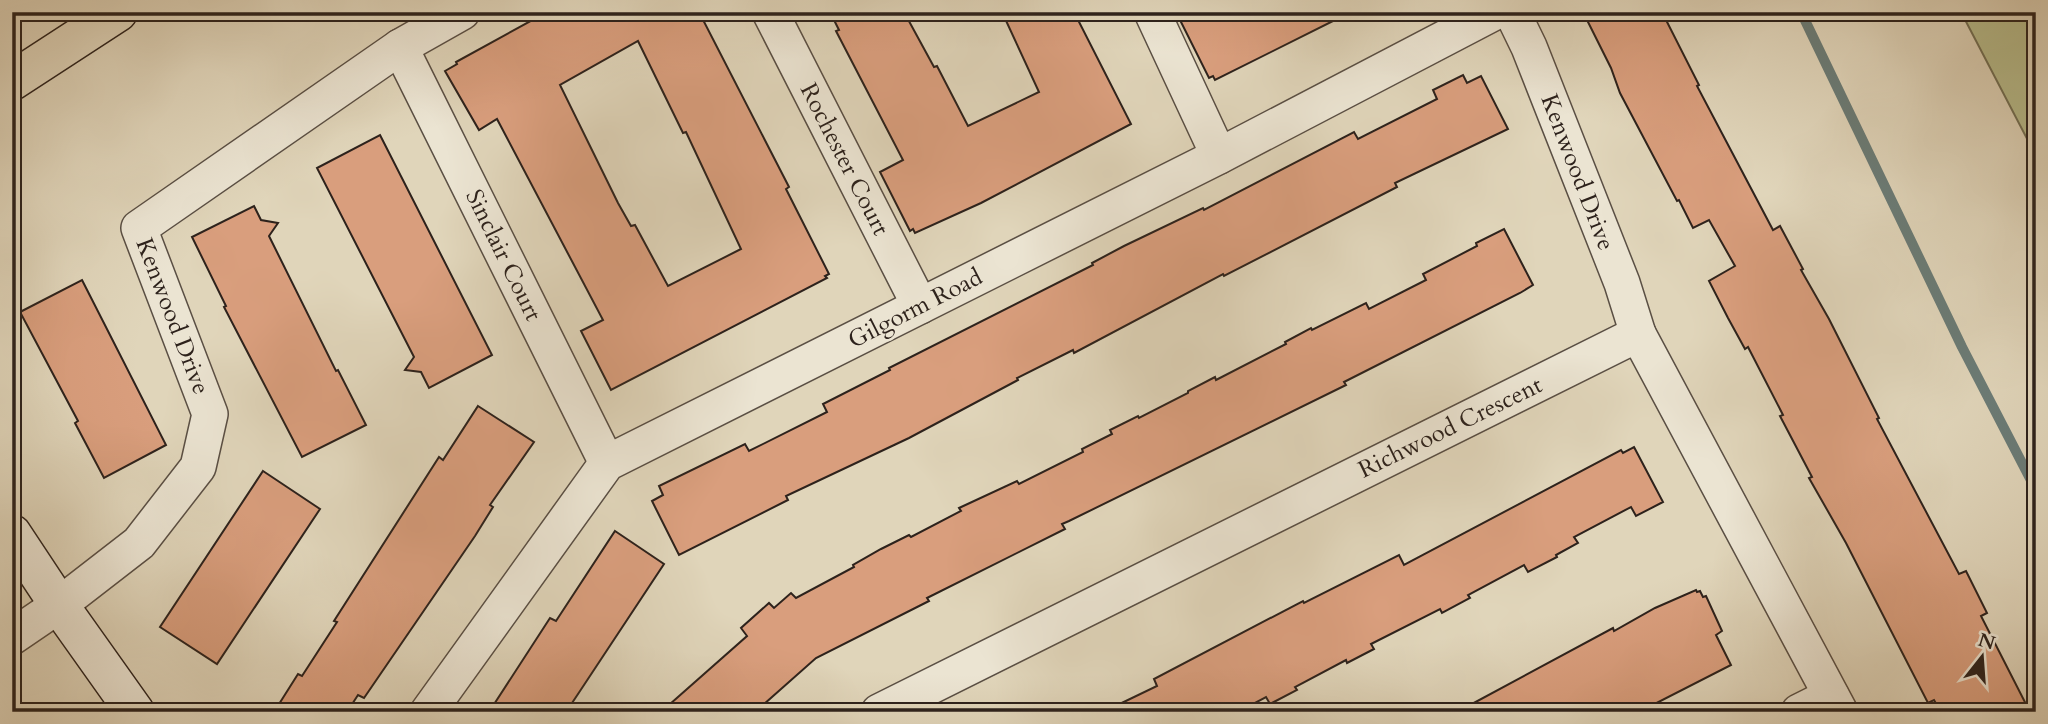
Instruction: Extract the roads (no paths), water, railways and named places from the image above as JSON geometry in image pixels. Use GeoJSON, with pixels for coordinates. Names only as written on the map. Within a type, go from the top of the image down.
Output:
{"type":"FeatureCollection","features":[{"type":"Feature","properties":{"kind":"main road"},"geometry":{"type":"LineString","coordinates":[[12,81],[118,12]]}},
{"type":"Feature","properties":{"kind":"street","name":"Kenwood Drive"},"geometry":{"type":"LineString","coordinates":[[59,605],[139,543],[198,467],[210,414],[139,228],[400,47],[461,12]]}},
{"type":"Feature","properties":{"kind":"street","name":"Rochester Court"},"geometry":{"type":"LineString","coordinates":[[770,12],[920,306]]}},
{"type":"Feature","properties":{"kind":"street"},"geometry":{"type":"LineString","coordinates":[[1152,12],[1219,156]]}},
{"type":"Feature","properties":{"kind":"street","name":"Gilgorm Road"},"geometry":{"type":"LineString","coordinates":[[428,712],[607,463],[1219,156],[1495,12]]}},
{"type":"Feature","properties":{"kind":"street","name":"Kenwood Drive"},"geometry":{"type":"LineString","coordinates":[[1512,12],[1529,47],[1612,258],[1638,334]]}},
{"type":"Feature","properties":{"kind":"street","name":"Sinclair Court"},"geometry":{"type":"LineString","coordinates":[[400,47],[607,463]]}},
{"type":"Feature","properties":{"kind":"street"},"geometry":{"type":"LineString","coordinates":[[1638,334],[1835,704],[1799,712]]}},
{"type":"Feature","properties":{"kind":"street","name":"Richwood Crescent"},"geometry":{"type":"LineString","coordinates":[[879,712],[1638,334]]}},
{"type":"Feature","properties":{"kind":"street"},"geometry":{"type":"LineString","coordinates":[[12,534],[135,712]]}},
{"type":"Feature","properties":{"kind":"street"},"geometry":{"type":"LineString","coordinates":[[12,636],[59,605]]}},
{"type":"Feature","properties":{"kind":"waterway"},"geometry":{"type":"LineString","coordinates":[[1801,12],[1962,347],[2036,490]]}}]}
